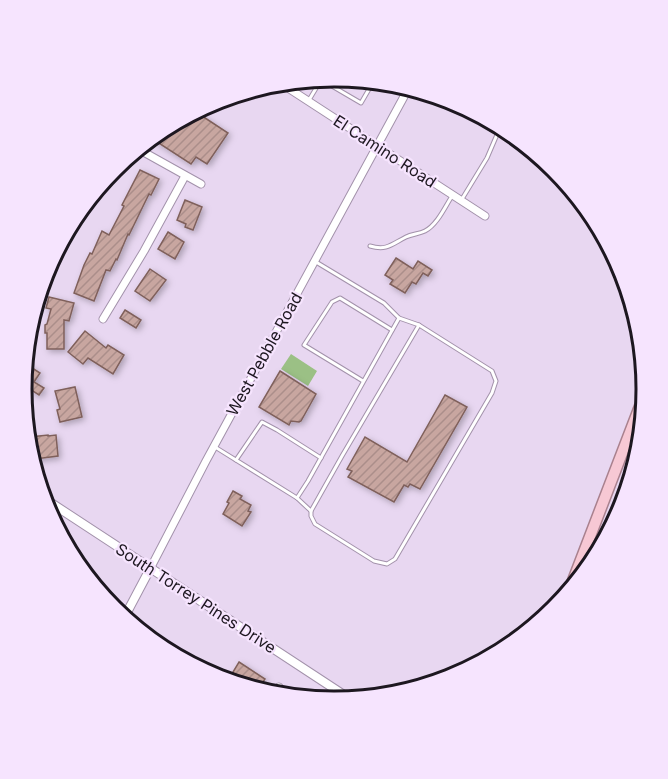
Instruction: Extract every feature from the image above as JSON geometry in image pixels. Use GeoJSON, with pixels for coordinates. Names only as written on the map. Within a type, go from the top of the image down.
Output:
{"type":"FeatureCollection","features":[{"type":"Feature","properties":{"kind":"highway"},"geometry":{"type":"LineString","coordinates":[[575,573],[635,416]]}},
{"type":"Feature","properties":{"kind":"street","name":"El Camino Road"},"geometry":{"type":"LineString","coordinates":[[292,90],[485,216]]}},
{"type":"Feature","properties":{"kind":"street","name":"West Pebble Road"},"geometry":{"type":"LineString","coordinates":[[128,610],[213,446],[405,95]]}},
{"type":"Feature","properties":{"kind":"street"},"geometry":{"type":"LineString","coordinates":[[146,153],[201,184]]}},
{"type":"Feature","properties":{"kind":"street"},"geometry":{"type":"LineString","coordinates":[[103,319],[185,176]]}},
{"type":"Feature","properties":{"kind":"street","name":"South Torrey Pines Drive"},"geometry":{"type":"LineString","coordinates":[[55,505],[339,692]]}},
{"type":"Feature","properties":{"kind":"lane"},"geometry":{"type":"LineString","coordinates":[[333,87],[361,103],[369,90]]}},
{"type":"Feature","properties":{"kind":"lane"},"geometry":{"type":"LineString","coordinates":[[309,102],[316,88]]}},
{"type":"Feature","properties":{"kind":"lane"},"geometry":{"type":"LineString","coordinates":[[461,200],[487,158],[497,135]]}},
{"type":"Feature","properties":{"kind":"lane"},"geometry":{"type":"LineString","coordinates":[[370,246],[379,249],[394,245],[407,236],[426,230],[435,222],[453,195]]}},
{"type":"Feature","properties":{"kind":"lane"},"geometry":{"type":"LineString","coordinates":[[314,261],[384,303],[399,318],[419,325],[492,371],[496,381],[492,393],[395,559],[387,564],[374,561],[315,524],[311,511],[419,325]]}},
{"type":"Feature","properties":{"kind":"lane"},"geometry":{"type":"LineString","coordinates":[[363,381],[304,345],[332,302],[340,298],[392,331]]}},
{"type":"Feature","properties":{"kind":"lane"},"geometry":{"type":"LineString","coordinates":[[297,498],[399,318]]}},
{"type":"Feature","properties":{"kind":"lane"},"geometry":{"type":"LineString","coordinates":[[236,460],[262,422],[321,458]]}},
{"type":"Feature","properties":{"kind":"lane"},"geometry":{"type":"LineString","coordinates":[[213,446],[297,498],[311,511]]}},
{"type":"Feature","properties":{"kind":"green space"},"geometry":{"type":"Polygon","coordinates":[[[291,354],[317,371],[308,386],[281,369],[291,354]]]}},
{"type":"Feature","properties":{"kind":"building"},"geometry":{"type":"Polygon","coordinates":[[[203,117],[228,133],[207,164],[196,157],[191,164],[159,143],[203,117]]]}},
{"type":"Feature","properties":{"kind":"building"},"geometry":{"type":"Polygon","coordinates":[[[140,170],[159,179],[128,234],[117,260],[110,271],[106,270],[94,301],[74,293],[90,253],[92,254],[102,231],[109,235],[140,170]]]}},
{"type":"Feature","properties":{"kind":"building"},"geometry":{"type":"Polygon","coordinates":[[[185,200],[202,207],[193,230],[177,220],[185,200]]]}},
{"type":"Feature","properties":{"kind":"building"},"geometry":{"type":"Polygon","coordinates":[[[168,232],[184,242],[175,259],[158,249],[168,232]]]}},
{"type":"Feature","properties":{"kind":"building"},"geometry":{"type":"Polygon","coordinates":[[[396,258],[413,269],[418,261],[432,270],[428,276],[423,273],[416,284],[412,282],[405,293],[390,284],[393,280],[385,275],[396,258]]]}},
{"type":"Feature","properties":{"kind":"building"},"geometry":{"type":"Polygon","coordinates":[[[150,269],[166,280],[150,301],[135,291],[150,269]]]}},
{"type":"Feature","properties":{"kind":"building"},"geometry":{"type":"Polygon","coordinates":[[[49,297],[74,303],[69,321],[64,320],[64,349],[47,349],[45,325],[51,309],[46,308],[49,297]]]}},
{"type":"Feature","properties":{"kind":"building"},"geometry":{"type":"Polygon","coordinates":[[[125,310],[141,320],[136,328],[120,318],[125,310]]]}},
{"type":"Feature","properties":{"kind":"building"},"geometry":{"type":"Polygon","coordinates":[[[85,331],[106,348],[108,345],[124,355],[113,374],[88,358],[83,364],[68,352],[85,331]]]}},
{"type":"Feature","properties":{"kind":"building"},"geometry":{"type":"Polygon","coordinates":[[[32,368],[40,373],[34,382],[44,388],[39,395],[32,390],[32,368]]]}},
{"type":"Feature","properties":{"kind":"building"},"geometry":{"type":"Polygon","coordinates":[[[280,371],[316,394],[301,421],[291,421],[289,425],[259,407],[280,371]]]}},
{"type":"Feature","properties":{"kind":"building"},"geometry":{"type":"Polygon","coordinates":[[[75,387],[82,417],[60,422],[57,410],[60,409],[55,391],[75,387]]]}},
{"type":"Feature","properties":{"kind":"building"},"geometry":{"type":"Polygon","coordinates":[[[445,395],[467,407],[420,489],[410,484],[408,487],[404,485],[394,502],[348,477],[352,471],[347,469],[365,437],[407,462],[445,395]]]}},
{"type":"Feature","properties":{"kind":"building"},"geometry":{"type":"Polygon","coordinates":[[[56,435],[58,456],[39,458],[35,436],[56,435]]]}},
{"type":"Feature","properties":{"kind":"building"},"geometry":{"type":"Polygon","coordinates":[[[233,491],[242,496],[240,499],[251,505],[248,511],[251,512],[242,526],[223,514],[233,491]]]}},
{"type":"Feature","properties":{"kind":"building"},"geometry":{"type":"Polygon","coordinates":[[[239,662],[265,679],[262,683],[232,674],[239,662]]]}}]}
